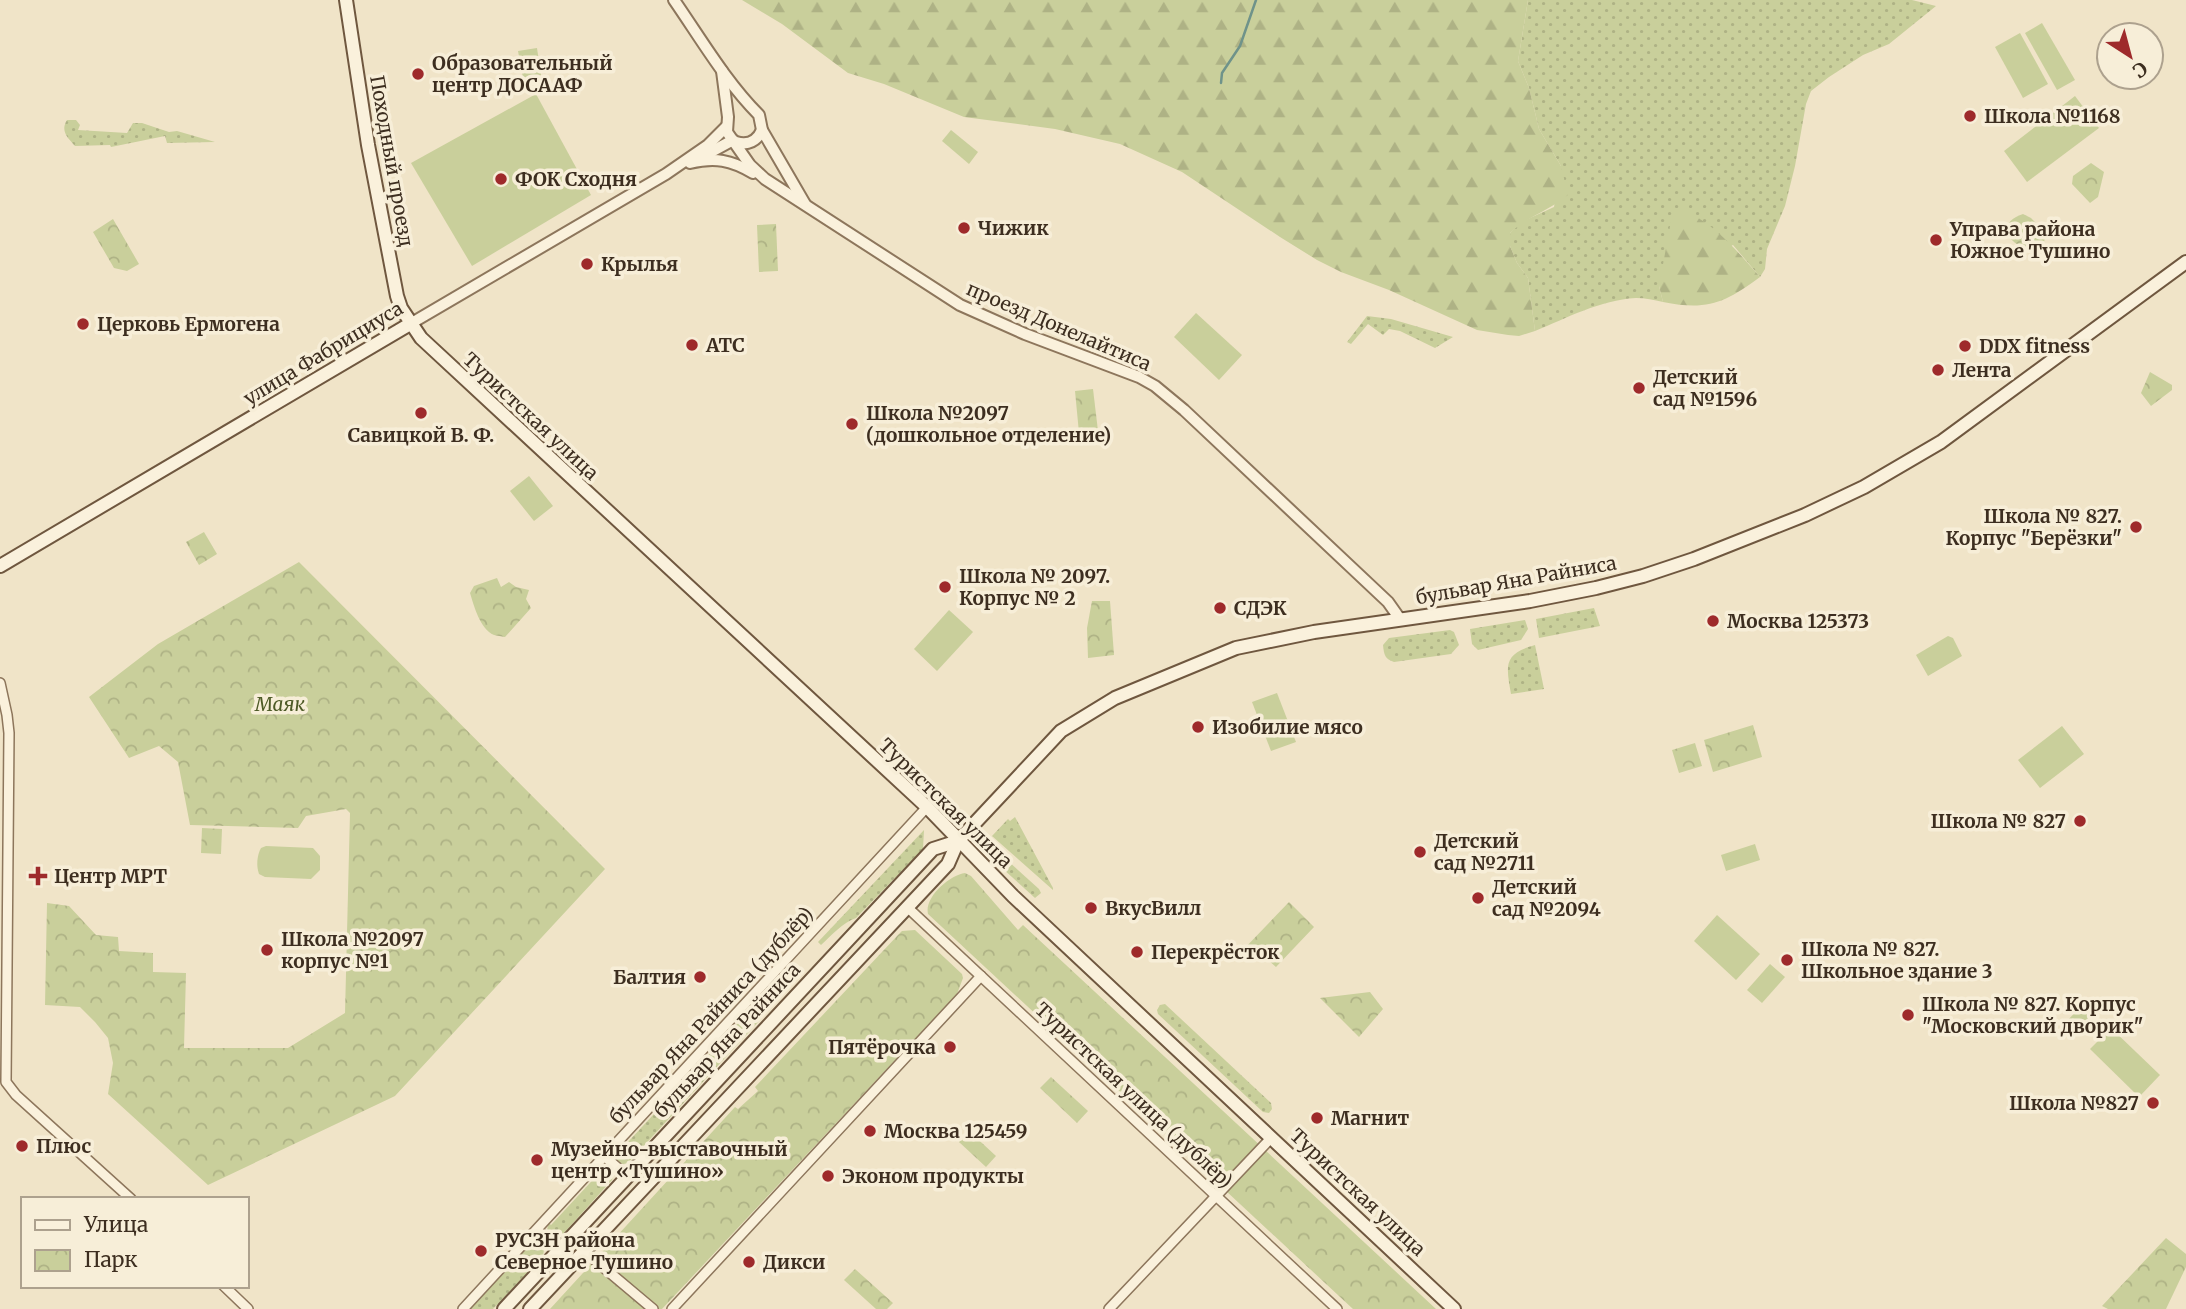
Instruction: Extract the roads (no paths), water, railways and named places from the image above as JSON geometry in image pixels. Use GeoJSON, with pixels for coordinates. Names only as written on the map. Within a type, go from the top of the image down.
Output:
{"type":"FeatureCollection","features":[{"type":"Feature","properties":{"kind":"main road","name":"Походный проезд"},"geometry":{"type":"LineString","coordinates":[[346,0],[368,145],[397,296],[410,324]]}},
{"type":"Feature","properties":{"kind":"main road","name":"бульвар Яна Райниса"},"geometry":{"type":"LineString","coordinates":[[530,1309],[948,864],[958,841],[1061,731],[1115,698],[1237,648],[1314,632],[1530,601],[1619,583],[1694,559],[1833,503],[1941,442],[2186,262]]}},
{"type":"Feature","properties":{"kind":"main road","name":"улица Фабрициуса"},"geometry":{"type":"LineString","coordinates":[[0,566],[410,324]]}},
{"type":"Feature","properties":{"kind":"main road","name":"Туристская улица"},"geometry":{"type":"LineString","coordinates":[[410,324],[429,347],[472,388],[927,807],[1013,896],[1454,1309]]}},
{"type":"Feature","properties":{"kind":"main road","name":"бульвар Яна Райниса"},"geometry":{"type":"LineString","coordinates":[[504,1309],[933,849],[958,841]]}},
{"type":"Feature","properties":{"kind":"street","name":"проезд Донелайтиса"},"geometry":{"type":"LineString","coordinates":[[674,0],[722,71],[751,109],[759,115],[762,130],[805,204]]}},
{"type":"Feature","properties":{"kind":"street","name":"проезд Донелайтиса"},"geometry":{"type":"LineString","coordinates":[[722,71],[727,122],[734,141],[750,165],[765,179],[784,194],[805,204],[960,305],[1066,351],[1122,369],[1155,386],[1184,410],[1388,603],[1400,619]]}},
{"type":"Feature","properties":{"kind":"street"},"geometry":{"type":"LineString","coordinates":[[727,122],[736,110],[751,109]]}},
{"type":"Feature","properties":{"kind":"street","name":"улица Фабрициуса"},"geometry":{"type":"LineString","coordinates":[[410,324],[666,173],[708,145],[727,122]]}},
{"type":"Feature","properties":{"kind":"street"},"geometry":{"type":"LineString","coordinates":[[734,141],[749,143],[757,138],[762,130]]}},
{"type":"Feature","properties":{"kind":"street","name":"улица Фабрициуса"},"geometry":{"type":"LineString","coordinates":[[666,173],[734,141]]}},
{"type":"Feature","properties":{"kind":"street"},"geometry":{"type":"LineString","coordinates":[[690,163],[725,160],[765,179]]}},
{"type":"Feature","properties":{"kind":"street"},"geometry":{"type":"LineString","coordinates":[[0,683],[9,733],[3,1084],[129,1197]]}},
{"type":"Feature","properties":{"kind":"street","name":"бульвар Яна Райниса (дублёр)"},"geometry":{"type":"LineString","coordinates":[[463,1309],[927,807]]}},
{"type":"Feature","properties":{"kind":"street","name":"Туристская улица (дублёр)"},"geometry":{"type":"LineString","coordinates":[[907,907],[1337,1309]]}},
{"type":"Feature","properties":{"kind":"street"},"geometry":{"type":"LineString","coordinates":[[672,1309],[981,976]]}},
{"type":"Feature","properties":{"kind":"street"},"geometry":{"type":"LineString","coordinates":[[1109,1309],[1272,1137]]}},
{"type":"Feature","properties":{"kind":"street"},"geometry":{"type":"LineString","coordinates":[[604,1156],[627,1176]]}},
{"type":"Feature","properties":{"kind":"street"},"geometry":{"type":"LineString","coordinates":[[537,1230],[559,1250]]}},
{"type":"Feature","properties":{"kind":"street"},"geometry":{"type":"LineString","coordinates":[[584,1251],[653,1309]]}},
{"type":"Feature","properties":{"kind":"street"},"geometry":{"type":"LineString","coordinates":[[226,1288],[248,1309]]}},
{"type":"Feature","properties":{"kind":"waterway"},"geometry":{"type":"LineString","coordinates":[[1221,83],[1222,73],[1240,46],[1256,0]]}},
{"type":"Feature","properties":{"kind":"place","name":"Образовательный центр ДОСААФ"},"geometry":{"type":"Point","coordinates":[418,74]}},
{"type":"Feature","properties":{"kind":"place","name":"Школа №1168"},"geometry":{"type":"Point","coordinates":[1970,116]}},
{"type":"Feature","properties":{"kind":"place","name":"ФОК Сходня"},"geometry":{"type":"Point","coordinates":[501,179]}},
{"type":"Feature","properties":{"kind":"place","name":"Чижик"},"geometry":{"type":"Point","coordinates":[964,228]}},
{"type":"Feature","properties":{"kind":"place","name":"Управа района Южное Тушино"},"geometry":{"type":"Point","coordinates":[1936,240]}},
{"type":"Feature","properties":{"kind":"place","name":"Крылья"},"geometry":{"type":"Point","coordinates":[587,264]}},
{"type":"Feature","properties":{"kind":"place","name":"Церковь Ермогена"},"geometry":{"type":"Point","coordinates":[83,324]}},
{"type":"Feature","properties":{"kind":"place","name":"АТС"},"geometry":{"type":"Point","coordinates":[692,345]}},
{"type":"Feature","properties":{"kind":"place","name":"DDX fitness"},"geometry":{"type":"Point","coordinates":[1965,346]}},
{"type":"Feature","properties":{"kind":"place","name":"Лента"},"geometry":{"type":"Point","coordinates":[1938,370]}},
{"type":"Feature","properties":{"kind":"place","name":"Детский сад №1596"},"geometry":{"type":"Point","coordinates":[1639,388]}},
{"type":"Feature","properties":{"kind":"place","name":"Савицкой В. Ф."},"geometry":{"type":"Point","coordinates":[421,413]}},
{"type":"Feature","properties":{"kind":"place","name":"Школа №2097 (дошкольное отделение)"},"geometry":{"type":"Point","coordinates":[852,424]}},
{"type":"Feature","properties":{"kind":"place","name":"Школа № 827. Корпус \"Берёзки\""},"geometry":{"type":"Point","coordinates":[2136,527]}},
{"type":"Feature","properties":{"kind":"place","name":"Школа № 2097. Корпус № 2"},"geometry":{"type":"Point","coordinates":[945,587]}},
{"type":"Feature","properties":{"kind":"place","name":"СДЭК"},"geometry":{"type":"Point","coordinates":[1220,608]}},
{"type":"Feature","properties":{"kind":"place","name":"Москва 125373"},"geometry":{"type":"Point","coordinates":[1713,621]}},
{"type":"Feature","properties":{"kind":"place","name":"Изобилие мясо"},"geometry":{"type":"Point","coordinates":[1198,727]}},
{"type":"Feature","properties":{"kind":"place","name":"Школа № 827"},"geometry":{"type":"Point","coordinates":[2080,821]}},
{"type":"Feature","properties":{"kind":"place","name":"Детский сад №2711"},"geometry":{"type":"Point","coordinates":[1420,852]}},
{"type":"Feature","properties":{"kind":"place","name":"Центр МРТ"},"geometry":{"type":"Point","coordinates":[38,876]}},
{"type":"Feature","properties":{"kind":"place","name":"Детский сад №2094"},"geometry":{"type":"Point","coordinates":[1478,898]}},
{"type":"Feature","properties":{"kind":"place","name":"ВкусВилл"},"geometry":{"type":"Point","coordinates":[1091,908]}},
{"type":"Feature","properties":{"kind":"place","name":"Школа №2097 корпус №1"},"geometry":{"type":"Point","coordinates":[267,950]}},
{"type":"Feature","properties":{"kind":"place","name":"Перекрёсток"},"geometry":{"type":"Point","coordinates":[1137,952]}},
{"type":"Feature","properties":{"kind":"place","name":"Школа № 827. Школьное здание 3"},"geometry":{"type":"Point","coordinates":[1787,960]}},
{"type":"Feature","properties":{"kind":"place","name":"Балтия"},"geometry":{"type":"Point","coordinates":[700,977]}},
{"type":"Feature","properties":{"kind":"place","name":"Школа № 827. Корпус \"Московский дворик\""},"geometry":{"type":"Point","coordinates":[1908,1015]}},
{"type":"Feature","properties":{"kind":"place","name":"Пятёрочка"},"geometry":{"type":"Point","coordinates":[950,1047]}},
{"type":"Feature","properties":{"kind":"place","name":"Школа №827"},"geometry":{"type":"Point","coordinates":[2153,1103]}},
{"type":"Feature","properties":{"kind":"place","name":"Магнит"},"geometry":{"type":"Point","coordinates":[1317,1118]}},
{"type":"Feature","properties":{"kind":"place","name":"Москва 125459"},"geometry":{"type":"Point","coordinates":[870,1131]}},
{"type":"Feature","properties":{"kind":"place","name":"Плюс"},"geometry":{"type":"Point","coordinates":[22,1146]}},
{"type":"Feature","properties":{"kind":"place","name":"Музейно-выставочный центр «Тушино»"},"geometry":{"type":"Point","coordinates":[537,1160]}},
{"type":"Feature","properties":{"kind":"place","name":"Эконом продукты"},"geometry":{"type":"Point","coordinates":[828,1176]}},
{"type":"Feature","properties":{"kind":"place","name":"РУСЗН района Северное Тушино"},"geometry":{"type":"Point","coordinates":[481,1251]}},
{"type":"Feature","properties":{"kind":"place","name":"Дикси"},"geometry":{"type":"Point","coordinates":[749,1262]}},
{"type":"Feature","properties":{"kind":"park label","name":"Маяк"},"geometry":{"type":"Point","coordinates":[280,704]}}]}
